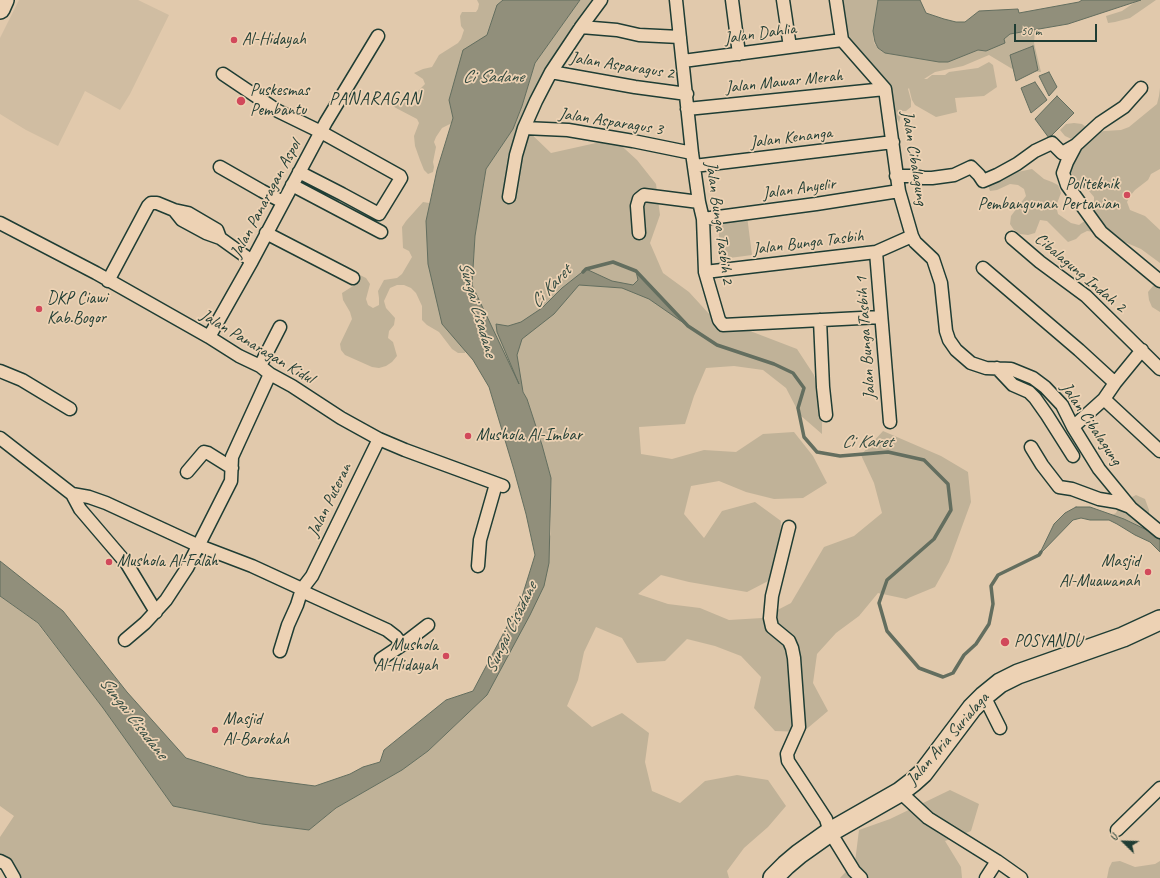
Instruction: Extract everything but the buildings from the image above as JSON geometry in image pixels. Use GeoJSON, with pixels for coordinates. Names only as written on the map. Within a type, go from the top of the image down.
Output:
{"type":"FeatureCollection","features":[{"type":"Feature","properties":{"kind":"main road"},"geometry":{"type":"LineString","coordinates":[[0,9],[4,0]]}},
{"type":"Feature","properties":{"kind":"main road","name":"Jalan Aria Surialaga"},"geometry":{"type":"LineString","coordinates":[[773,878],[799,854],[830,832],[900,792],[923,773],[972,708],[1000,683],[1018,674],[1117,639],[1160,620]]}},
{"type":"Feature","properties":{"kind":"street"},"geometry":{"type":"LineString","coordinates":[[509,197],[516,155],[524,128],[536,101],[551,72],[580,27],[602,0]]}},
{"type":"Feature","properties":{"kind":"street","name":"Jalan Bunga Tasbih 2"},"geometry":{"type":"LineString","coordinates":[[676,0],[692,153],[703,219],[705,272],[719,320],[723,325],[881,317]]}},
{"type":"Feature","properties":{"kind":"street"},"geometry":{"type":"LineString","coordinates":[[732,0],[739,54]]}},
{"type":"Feature","properties":{"kind":"street"},"geometry":{"type":"LineString","coordinates":[[783,0],[790,47]]}},
{"type":"Feature","properties":{"kind":"street"},"geometry":{"type":"LineString","coordinates":[[836,0],[842,40],[885,89]]}},
{"type":"Feature","properties":{"kind":"street"},"geometry":{"type":"LineString","coordinates":[[580,27],[617,30],[639,35],[680,37]]}},
{"type":"Feature","properties":{"kind":"street","name":"Jalan Panaragan Aspol"},"geometry":{"type":"LineString","coordinates":[[209,337],[252,261],[321,132],[378,36]]}},
{"type":"Feature","properties":{"kind":"street","name":"Jalan Dahlia"},"geometry":{"type":"LineString","coordinates":[[683,61],[842,40]]}},
{"type":"Feature","properties":{"kind":"street","name":"Jalan Asparagus 2"},"geometry":{"type":"LineString","coordinates":[[551,72],[635,87],[686,94]]}},
{"type":"Feature","properties":{"kind":"street"},"geometry":{"type":"LineString","coordinates":[[223,74],[278,111],[321,132],[400,176],[401,178],[379,214],[299,172]]}},
{"type":"Feature","properties":{"kind":"street"},"geometry":{"type":"LineString","coordinates":[[896,176],[932,178],[954,175],[971,167],[979,174],[983,181],[1017,164],[1035,151],[1052,143],[1062,153],[1082,140],[1100,123],[1124,107],[1141,88]]}},
{"type":"Feature","properties":{"kind":"street","name":"Jalan Mawar Merah"},"geometry":{"type":"LineString","coordinates":[[687,109],[885,89]]}},
{"type":"Feature","properties":{"kind":"street","name":"Jalan Cibalagung"},"geometry":{"type":"LineString","coordinates":[[885,89],[899,191],[912,236],[915,242],[933,259],[941,283],[946,330],[949,340],[956,350],[971,363],[986,368],[1011,369],[1033,378],[1045,386],[1062,406],[1099,469],[1131,508],[1160,532]]}},
{"type":"Feature","properties":{"kind":"street","name":"Jalan Asparagus 3"},"geometry":{"type":"LineString","coordinates":[[524,128],[576,131],[692,153]]}},
{"type":"Feature","properties":{"kind":"street"},"geometry":{"type":"LineString","coordinates":[[1082,140],[1067,162],[1063,173],[1066,186],[1101,232],[1160,281]]}},
{"type":"Feature","properties":{"kind":"street","name":"Jalan Kenanga"},"geometry":{"type":"LineString","coordinates":[[694,166],[893,142]]}},
{"type":"Feature","properties":{"kind":"street"},"geometry":{"type":"LineString","coordinates":[[220,167],[283,202]]}},
{"type":"Feature","properties":{"kind":"street"},"geometry":{"type":"LineString","coordinates":[[292,185],[381,232]]}},
{"type":"Feature","properties":{"kind":"street","name":"Jalan Anyelir"},"geometry":{"type":"LineString","coordinates":[[703,219],[899,191]]}},
{"type":"Feature","properties":{"kind":"street"},"geometry":{"type":"LineString","coordinates":[[639,233],[637,206],[640,199],[644,195],[699,202]]}},
{"type":"Feature","properties":{"kind":"street"},"geometry":{"type":"LineString","coordinates":[[108,280],[151,203],[157,203],[174,210],[188,213],[217,230],[220,238],[252,261]]}},
{"type":"Feature","properties":{"kind":"street","name":"Jalan Panaragan Kidul"},"geometry":{"type":"LineString","coordinates":[[0,223],[108,280],[209,337],[239,356],[260,366],[270,374],[292,386],[340,418],[379,439],[500,485],[480,540],[478,566]]}},
{"type":"Feature","properties":{"kind":"street"},"geometry":{"type":"LineString","coordinates":[[266,233],[353,278]]}},
{"type":"Feature","properties":{"kind":"street","name":"Jalan Bunga Tasbih"},"geometry":{"type":"LineString","coordinates":[[705,272],[876,252],[912,236]]}},
{"type":"Feature","properties":{"kind":"street","name":"Cibalagung Indah 2"},"geometry":{"type":"LineString","coordinates":[[1012,238],[1040,262],[1086,296],[1142,350],[1160,370]]}},
{"type":"Feature","properties":{"kind":"street","name":"Jalan Bunga Tasbih 1"},"geometry":{"type":"LineString","coordinates":[[876,252],[890,422]]}},
{"type":"Feature","properties":{"kind":"street"},"geometry":{"type":"LineString","coordinates":[[983,268],[1073,345],[1114,383]]}},
{"type":"Feature","properties":{"kind":"street"},"geometry":{"type":"LineString","coordinates":[[820,320],[823,387],[826,415]]}},
{"type":"Feature","properties":{"kind":"street"},"geometry":{"type":"LineString","coordinates":[[260,366],[280,327]]}},
{"type":"Feature","properties":{"kind":"street"},"geometry":{"type":"LineString","coordinates":[[1073,427],[1104,399],[1114,383],[1142,350]]}},
{"type":"Feature","properties":{"kind":"street"},"geometry":{"type":"LineString","coordinates":[[997,368],[1013,385],[1029,392],[1035,398],[1073,456]]}},
{"type":"Feature","properties":{"kind":"street"},"geometry":{"type":"LineString","coordinates":[[0,371],[22,380],[70,409]]}},
{"type":"Feature","properties":{"kind":"street"},"geometry":{"type":"LineString","coordinates":[[125,640],[156,612],[174,589],[187,568],[197,545],[231,481],[232,457],[270,374]]}},
{"type":"Feature","properties":{"kind":"street"},"geometry":{"type":"LineString","coordinates":[[1104,399],[1160,451]]}},
{"type":"Feature","properties":{"kind":"street"},"geometry":{"type":"LineString","coordinates":[[0,438],[72,494],[80,509],[127,564],[156,612]]}},
{"type":"Feature","properties":{"kind":"street","name":"Jalan Puteran"},"geometry":{"type":"LineString","coordinates":[[280,651],[288,625],[302,590],[312,576],[379,439]]}},
{"type":"Feature","properties":{"kind":"street"},"geometry":{"type":"LineString","coordinates":[[1031,447],[1042,465],[1059,487],[1072,489],[1117,502],[1131,508]]}},
{"type":"Feature","properties":{"kind":"street"},"geometry":{"type":"LineString","coordinates":[[187,472],[204,452],[232,468]]}},
{"type":"Feature","properties":{"kind":"street"},"geometry":{"type":"LineString","coordinates":[[72,494],[89,497],[106,503],[197,545],[252,566],[308,594],[387,630],[402,644]]}},
{"type":"Feature","properties":{"kind":"street"},"geometry":{"type":"LineString","coordinates":[[789,527],[772,596],[770,618],[772,627],[789,641],[794,658],[798,727],[787,754],[788,761],[826,819],[830,832],[854,871],[861,878]]}},
{"type":"Feature","properties":{"kind":"street"},"geometry":{"type":"LineString","coordinates":[[381,658],[428,625]]}},
{"type":"Feature","properties":{"kind":"street"},"geometry":{"type":"LineString","coordinates":[[984,696],[1000,728]]}},
{"type":"Feature","properties":{"kind":"street"},"geometry":{"type":"LineString","coordinates":[[1118,830],[1160,788]]}},
{"type":"Feature","properties":{"kind":"street"},"geometry":{"type":"LineString","coordinates":[[900,792],[928,818],[997,861],[1021,878]]}},
{"type":"Feature","properties":{"kind":"street"},"geometry":{"type":"LineString","coordinates":[[0,861],[6,864],[14,878]]}},
{"type":"Feature","properties":{"kind":"street"},"geometry":{"type":"LineString","coordinates":[[986,878],[997,861]]}},
{"type":"Feature","properties":{"kind":"shaded area"},"geometry":{"type":"Polygon","coordinates":[[[19,0],[138,0],[169,15],[130,94],[120,110],[85,91],[58,146],[26,130],[0,114],[0,38],[19,0]]]}},
{"type":"Feature","properties":{"kind":"shaded area"},"geometry":{"type":"Polygon","coordinates":[[[477,0],[508,0],[492,22],[456,121],[442,128],[436,137],[434,142],[436,147],[433,172],[428,174],[424,170],[415,146],[414,136],[419,123],[417,119],[387,102],[387,97],[414,106],[418,98],[415,94],[425,84],[423,79],[414,73],[432,67],[439,55],[458,43],[464,30],[461,26],[460,16],[462,12],[476,12],[479,4],[477,0]]]}},
{"type":"Feature","properties":{"kind":"shaded area"},"geometry":{"type":"Polygon","coordinates":[[[580,0],[601,0],[525,128],[551,153],[614,139],[637,160],[656,184],[660,215],[650,243],[663,273],[689,292],[711,316],[797,349],[814,375],[822,405],[822,434],[800,415],[786,388],[763,370],[734,366],[706,368],[694,396],[685,424],[639,427],[641,454],[672,459],[704,450],[736,452],[763,434],[794,432],[813,456],[827,483],[803,498],[774,499],[746,492],[719,481],[691,486],[684,514],[704,538],[722,511],[755,502],[781,521],[780,552],[772,579],[747,592],[689,582],[661,575],[638,594],[668,604],[700,608],[729,620],[762,618],[791,603],[824,547],[854,536],[882,513],[874,483],[861,455],[883,431],[941,456],[968,472],[971,502],[949,562],[935,587],[906,599],[878,593],[859,616],[836,633],[817,654],[813,683],[828,711],[803,732],[775,731],[754,708],[761,677],[741,656],[715,646],[687,639],[665,661],[637,663],[622,638],[596,627],[584,652],[578,680],[567,706],[592,727],[622,713],[649,733],[645,762],[652,791],[680,803],[705,781],[737,775],[768,780],[786,806],[768,827],[744,848],[727,871],[729,878],[14,878],[0,861],[0,837],[14,816],[0,806],[0,596],[37,623],[107,713],[173,806],[262,824],[309,830],[338,807],[404,768],[428,751],[487,695],[551,534],[551,478],[527,399],[507,361],[472,285],[475,236],[486,169],[513,129],[522,106],[535,63],[580,0]]]}},
{"type":"Feature","properties":{"kind":"shaded area"},"geometry":{"type":"Polygon","coordinates":[[[836,0],[878,0],[873,31],[874,43],[878,48],[885,53],[939,62],[948,62],[978,50],[986,51],[1010,34],[1035,30],[1034,43],[1041,72],[1014,70],[989,55],[963,66],[935,72],[924,79],[927,79],[932,75],[945,75],[949,72],[978,68],[989,62],[993,65],[997,87],[984,96],[955,98],[957,112],[936,117],[915,105],[909,88],[911,107],[906,111],[902,111],[899,123],[885,89],[842,40],[836,0]]]}},
{"type":"Feature","properties":{"kind":"shaded area"},"geometry":{"type":"Polygon","coordinates":[[[1138,0],[1156,0],[1130,18],[1108,23],[1106,16],[1122,11],[1138,0]]]}},
{"type":"Feature","properties":{"kind":"shaded area"},"geometry":{"type":"Polygon","coordinates":[[[1160,88],[1160,169],[1151,174],[1148,180],[1135,190],[1127,202],[1130,210],[1145,216],[1160,230],[1160,263],[1141,249],[1095,232],[1087,231],[1076,239],[1068,242],[1047,221],[1040,220],[1035,233],[1028,235],[1020,234],[1014,230],[1010,224],[1011,216],[1026,196],[1024,189],[1018,185],[1010,184],[997,190],[990,191],[987,183],[998,176],[1032,169],[1044,179],[1058,185],[1061,193],[1056,206],[1058,214],[1071,223],[1079,225],[1086,220],[1091,213],[1094,206],[1094,197],[1089,191],[1082,189],[1069,170],[1078,142],[1065,136],[1060,130],[1066,124],[1074,123],[1082,124],[1095,134],[1104,131],[1121,130],[1129,127],[1157,104],[1160,88]]]}},
{"type":"Feature","properties":{"kind":"shaded area"},"geometry":{"type":"Polygon","coordinates":[[[423,202],[429,203],[468,345],[465,353],[458,353],[452,349],[439,332],[427,325],[422,320],[422,306],[416,293],[411,288],[404,285],[397,285],[390,288],[384,301],[386,308],[395,318],[394,325],[389,331],[388,338],[393,342],[397,356],[386,366],[379,368],[372,367],[345,355],[341,350],[340,344],[352,319],[343,300],[342,293],[353,286],[360,275],[366,278],[370,284],[366,299],[368,305],[373,308],[379,305],[378,291],[384,280],[397,278],[402,274],[412,257],[409,251],[403,248],[402,227],[423,202]]]}},
{"type":"Feature","properties":{"kind":"shaded area"},"geometry":{"type":"Polygon","coordinates":[[[747,216],[752,255],[722,259],[717,220],[747,216]]]}},
{"type":"Feature","properties":{"kind":"shaded area"},"geometry":{"type":"Polygon","coordinates":[[[1160,281],[1160,312],[1152,307],[1148,292],[1160,281]]]}},
{"type":"Feature","properties":{"kind":"shaded area"},"geometry":{"type":"Polygon","coordinates":[[[1136,495],[1145,499],[1149,510],[1149,520],[1160,528],[1160,540],[1151,532],[1112,515],[1116,513],[1120,504],[1136,495]]]}},
{"type":"Feature","properties":{"kind":"shaded area"},"geometry":{"type":"Polygon","coordinates":[[[950,790],[979,804],[971,831],[945,841],[961,867],[962,878],[840,878],[855,862],[859,830],[890,819],[950,790]]]}},
{"type":"Feature","properties":{"kind":"shaded area"},"geometry":{"type":"Polygon","coordinates":[[[1120,861],[1135,867],[1155,864],[1160,861],[1160,878],[1107,878],[1112,862],[1120,861]]]}},
{"type":"Feature","properties":{"kind":"water","name":"Ci Sadane"},"geometry":{"type":"Polygon","coordinates":[[[503,0],[580,0],[535,63],[522,106],[513,129],[486,169],[475,236],[472,285],[519,384],[497,332],[496,324],[508,326],[521,322],[542,308],[562,288],[586,269],[612,281],[633,285],[638,280],[636,271],[688,326],[649,299],[622,288],[579,285],[554,314],[522,339],[517,355],[523,392],[527,399],[542,445],[551,478],[549,563],[544,586],[487,695],[428,751],[402,770],[336,808],[309,830],[262,824],[173,806],[103,708],[38,623],[0,596],[0,561],[63,611],[127,692],[186,758],[247,777],[315,786],[350,774],[363,767],[380,762],[384,750],[446,700],[473,691],[521,600],[535,555],[514,470],[489,387],[473,360],[442,324],[428,264],[426,221],[437,170],[453,118],[449,100],[463,50],[487,35],[497,5],[503,0]]]}},
{"type":"Feature","properties":{"kind":"water"},"geometry":{"type":"Polygon","coordinates":[[[878,0],[920,0],[926,13],[956,22],[965,22],[979,11],[1018,9],[1019,13],[1079,2],[1082,0],[1141,0],[1068,24],[1010,34],[1004,39],[1005,43],[986,51],[978,50],[948,62],[939,62],[885,53],[878,48],[873,31],[878,0]]]}},
{"type":"Feature","properties":{"kind":"water"},"geometry":{"type":"Polygon","coordinates":[[[1033,46],[1038,70],[1016,81],[1010,55],[1033,46]]]}},
{"type":"Feature","properties":{"kind":"water"},"geometry":{"type":"Polygon","coordinates":[[[1049,72],[1057,87],[1049,96],[1039,76],[1049,72]]]}},
{"type":"Feature","properties":{"kind":"water"},"geometry":{"type":"Polygon","coordinates":[[[1035,82],[1047,100],[1031,113],[1021,88],[1035,82]]]}},
{"type":"Feature","properties":{"kind":"water"},"geometry":{"type":"Polygon","coordinates":[[[1057,96],[1074,113],[1049,138],[1035,119],[1057,96]]]}},
{"type":"Feature","properties":{"kind":"water"},"geometry":{"type":"Polygon","coordinates":[[[1076,507],[1090,507],[1124,519],[1151,532],[1160,540],[1160,552],[1150,542],[1109,520],[1090,520],[1081,518],[1073,520],[1039,555],[1054,524],[1065,513],[1076,507]]]}},
{"type":"Feature","properties":{"kind":"waterway","name":"Ci Karet"},"geometry":{"type":"LineString","coordinates":[[583,272],[586,269],[613,262],[636,271],[688,326],[717,345],[774,364],[793,373],[804,388],[798,408],[804,437],[817,452],[840,456],[888,452],[924,460],[948,484],[951,510],[934,539],[887,580],[879,603],[887,631],[919,668],[943,677],[953,673],[964,655],[976,644],[989,624],[993,604],[991,586],[998,575],[1039,555],[1041,552]]}},
{"type":"Feature","properties":{"kind":"place","name":"Al-Hidayah"},"geometry":{"type":"Point","coordinates":[234,40]}},
{"type":"Feature","properties":{"kind":"place","name":"Puskesmas Pembantu"},"geometry":{"type":"Point","coordinates":[241,101]}},
{"type":"Feature","properties":{"kind":"place","name":"Politeknik Pembangunan Pertanian"},"geometry":{"type":"Point","coordinates":[1127,195]}},
{"type":"Feature","properties":{"kind":"place","name":"DKP Ciawi Kab.Bogor"},"geometry":{"type":"Point","coordinates":[39,309]}},
{"type":"Feature","properties":{"kind":"place","name":"Mushola Al-Imbar"},"geometry":{"type":"Point","coordinates":[468,436]}},
{"type":"Feature","properties":{"kind":"place","name":"Mushola Al-Falah"},"geometry":{"type":"Point","coordinates":[109,562]}},
{"type":"Feature","properties":{"kind":"place","name":"Masjid Al-Muawanah"},"geometry":{"type":"Point","coordinates":[1148,572]}},
{"type":"Feature","properties":{"kind":"place","name":"POSYANDU"},"geometry":{"type":"Point","coordinates":[1005,642]}},
{"type":"Feature","properties":{"kind":"place","name":"Mushola Al-Hidayah"},"geometry":{"type":"Point","coordinates":[446,656]}},
{"type":"Feature","properties":{"kind":"place","name":"Masjid Al-Barokah"},"geometry":{"type":"Point","coordinates":[215,730]}},
{"type":"Feature","properties":{"kind":"district","name":"PANARAGAN"},"geometry":{"type":"Point","coordinates":[375,99]}},
{"type":"Feature","properties":{"kind":"water label","name":"Sungai Cisadane"},"geometry":{"type":"Point","coordinates":[477,309]}},
{"type":"Feature","properties":{"kind":"water label","name":"Sungai Cisadane"},"geometry":{"type":"Point","coordinates":[511,628]}},
{"type":"Feature","properties":{"kind":"water label","name":"Sungai Cisadane"},"geometry":{"type":"Point","coordinates":[133,718]}}]}
